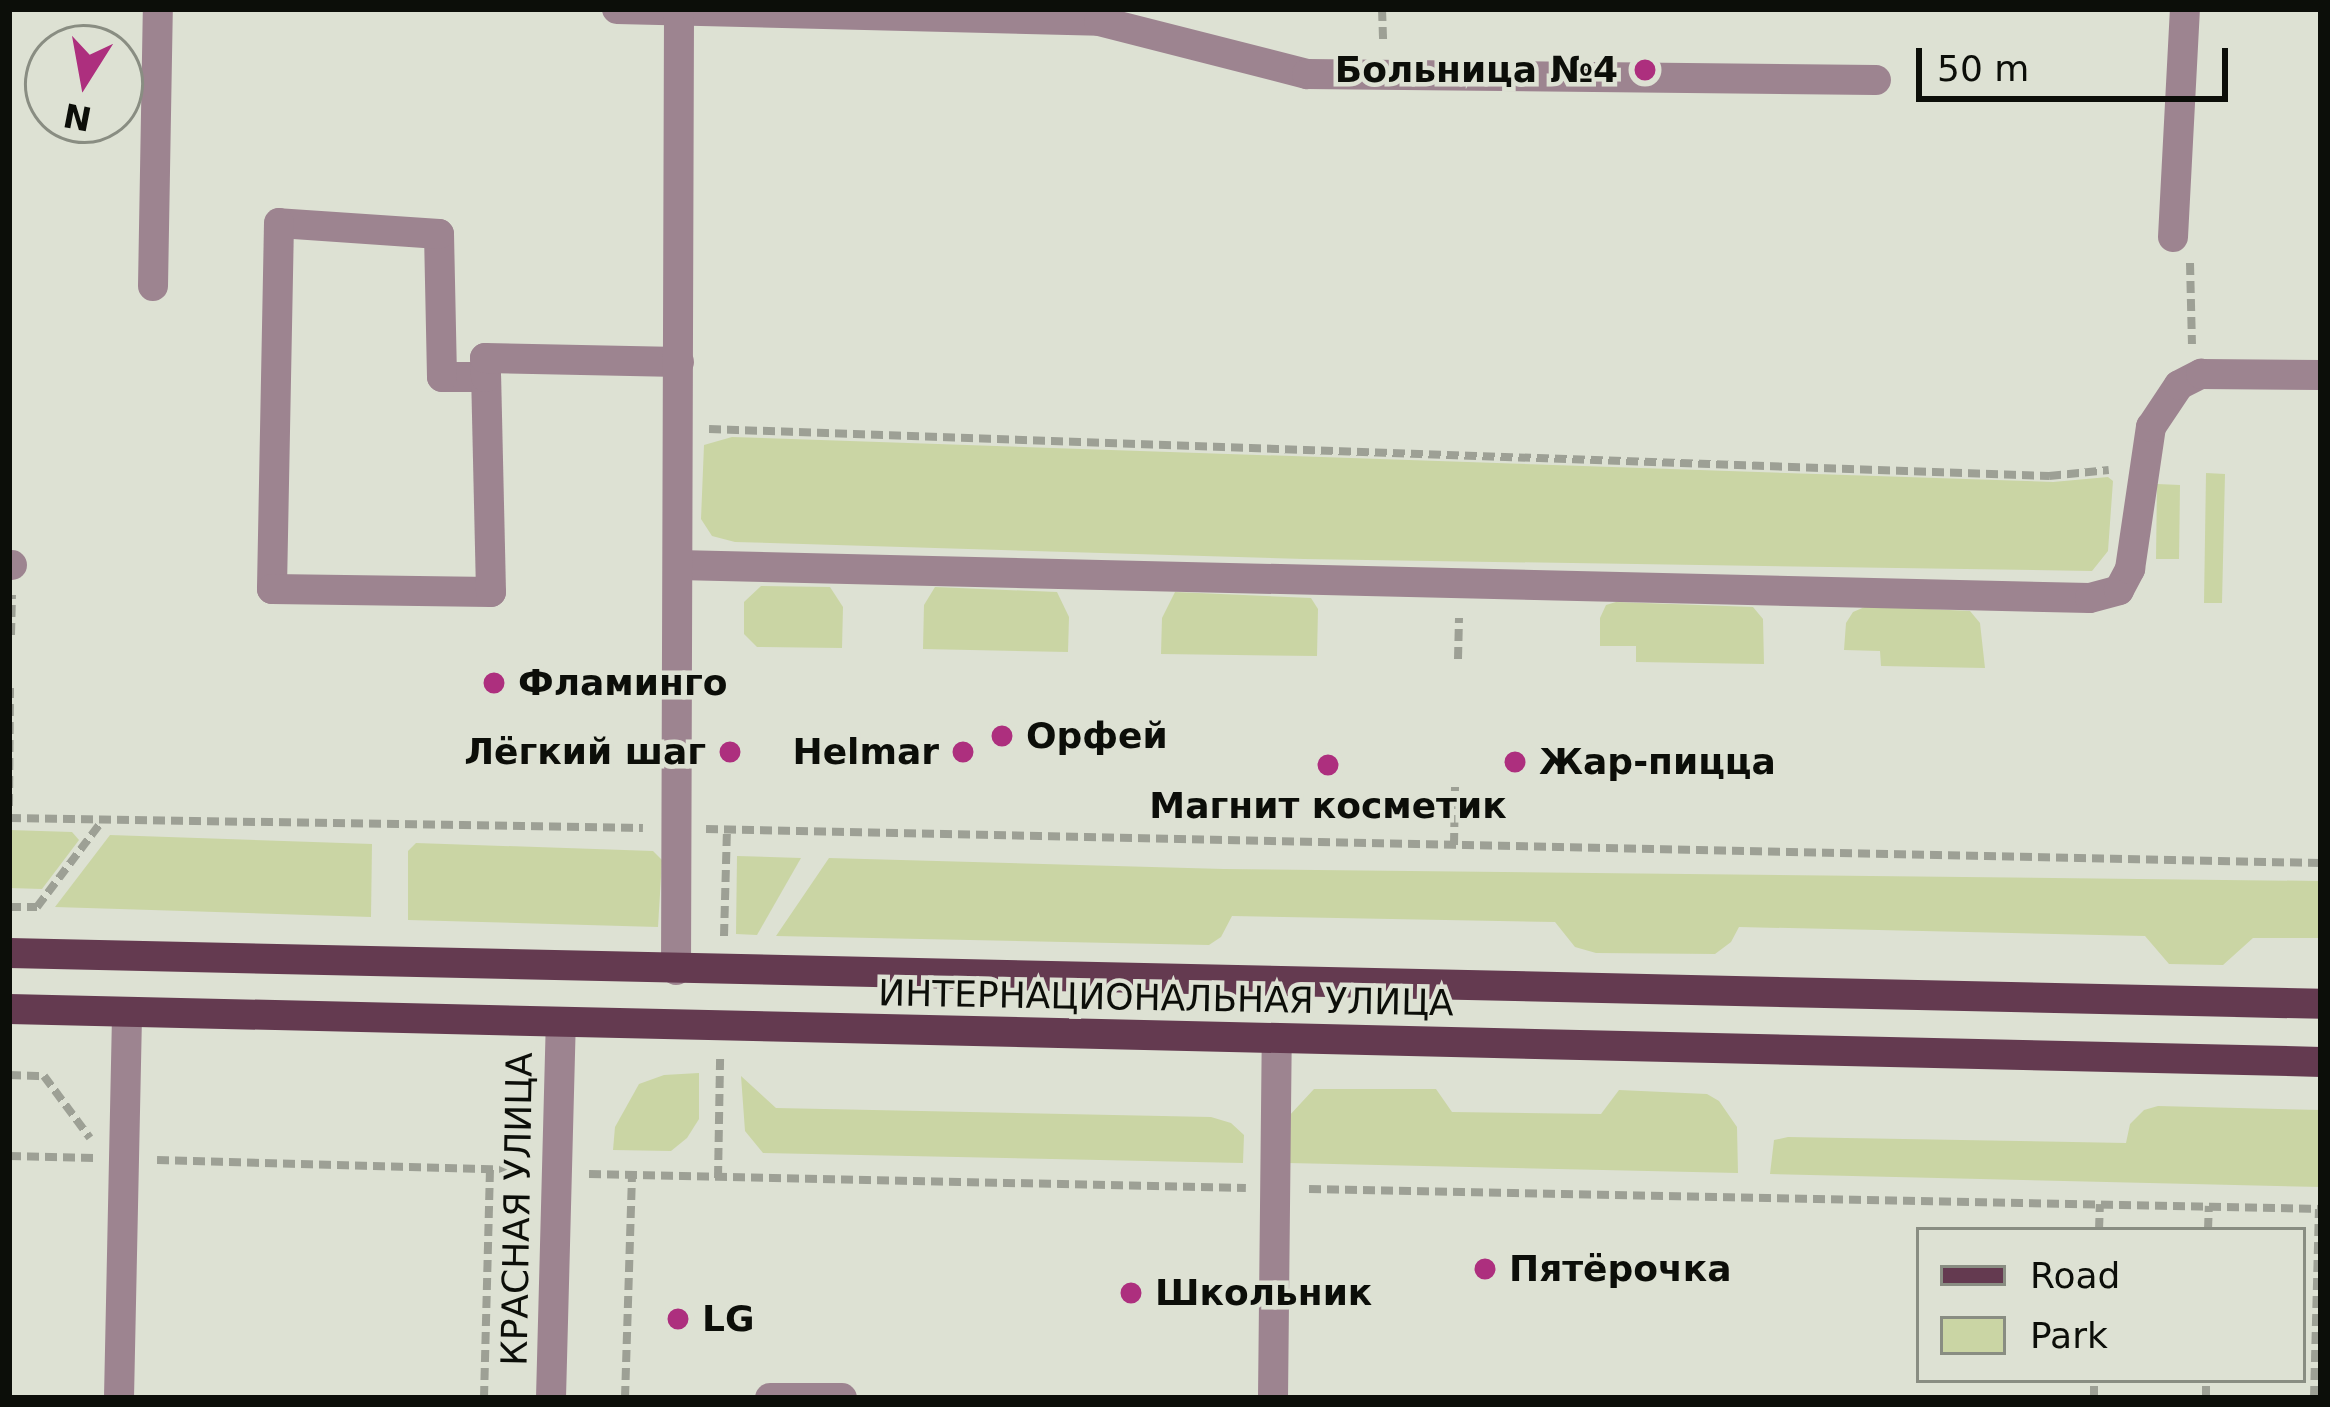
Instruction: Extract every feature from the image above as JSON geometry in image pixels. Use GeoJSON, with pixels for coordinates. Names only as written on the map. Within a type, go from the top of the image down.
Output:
{"type":"FeatureCollection","features":[{"type":"Feature","properties":{"kind":"main road","name":"ИНТЕРНАЦИОНАЛЬНАЯ УЛИЦА"},"geometry":{"type":"LineString","coordinates":[[9,953],[2321,1004]]}},
{"type":"Feature","properties":{"kind":"main road"},"geometry":{"type":"LineString","coordinates":[[560,1022],[561,968]]}},
{"type":"Feature","properties":{"kind":"main road","name":"ИНТЕРНАЦИОНАЛЬНАЯ УЛИЦА"},"geometry":{"type":"LineString","coordinates":[[9,1009],[2321,1061]]}},
{"type":"Feature","properties":{"kind":"street"},"geometry":{"type":"LineString","coordinates":[[153,286],[158,9]]}},
{"type":"Feature","properties":{"kind":"street"},"geometry":{"type":"LineString","coordinates":[[616,9],[1152,20],[1307,74],[1876,80]]}},
{"type":"Feature","properties":{"kind":"street"},"geometry":{"type":"LineString","coordinates":[[2174,237],[2185,9]]}},
{"type":"Feature","properties":{"kind":"street"},"geometry":{"type":"LineString","coordinates":[[676,970],[679,10]]}},
{"type":"Feature","properties":{"kind":"street"},"geometry":{"type":"LineString","coordinates":[[486,377],[442,376],[439,234],[279,223],[272,589],[491,592],[486,377],[485,358],[679,362]]}},
{"type":"Feature","properties":{"kind":"street"},"geometry":{"type":"LineString","coordinates":[[678,566],[2090,598],[2119,590],[2130,569],[2151,427],[2162,402],[2179,385],[2201,374],[2321,375]]}},
{"type":"Feature","properties":{"kind":"street"},"geometry":{"type":"LineString","coordinates":[[119,1398],[127,1012]]}},
{"type":"Feature","properties":{"kind":"street","name":"КРАСНАЯ УЛИЦА"},"geometry":{"type":"LineString","coordinates":[[551,1398],[560,1022]]}},
{"type":"Feature","properties":{"kind":"street"},"geometry":{"type":"LineString","coordinates":[[1274,1398],[1277,1040]]}},
{"type":"Feature","properties":{"kind":"street"},"geometry":{"type":"LineString","coordinates":[[770,1398],[842,1398]]}},
{"type":"Feature","properties":{"kind":"path"},"geometry":{"type":"LineString","coordinates":[[2174,237],[2190,247],[2191,337],[2201,374]]}},
{"type":"Feature","properties":{"kind":"path"},"geometry":{"type":"LineString","coordinates":[[679,428],[2049,476],[2146,466]]}},
{"type":"Feature","properties":{"kind":"path"},"geometry":{"type":"LineString","coordinates":[[9,806],[10,688]]}},
{"type":"Feature","properties":{"kind":"path"},"geometry":{"type":"LineString","coordinates":[[1454,845],[1455,787]]}},
{"type":"Feature","properties":{"kind":"path"},"geometry":{"type":"LineString","coordinates":[[9,818],[2321,863]]}},
{"type":"Feature","properties":{"kind":"path"},"geometry":{"type":"LineString","coordinates":[[9,907],[38,908],[103,820]]}},
{"type":"Feature","properties":{"kind":"path"},"geometry":{"type":"LineString","coordinates":[[9,1075],[44,1076],[105,1158],[9,1156]]}},
{"type":"Feature","properties":{"kind":"path"},"geometry":{"type":"LineString","coordinates":[[125,1159],[632,1176],[2320,1209],[2314,1398]]}},
{"type":"Feature","properties":{"kind":"path"},"geometry":{"type":"LineString","coordinates":[[484,1398],[490,1169]]}},
{"type":"Feature","properties":{"kind":"path"},"geometry":{"type":"LineString","coordinates":[[625,1398],[632,1176]]}},
{"type":"Feature","properties":{"kind":"path"},"geometry":{"type":"LineString","coordinates":[[2099,1227],[2100,1204]]}},
{"type":"Feature","properties":{"kind":"path"},"geometry":{"type":"LineString","coordinates":[[2208,1227],[2209,1206]]}},
{"type":"Feature","properties":{"kind":"green space"},"geometry":{"type":"Polygon","coordinates":[[[732,437],[2053,482],[2108,477],[2113,481],[2108,551],[2092,571],[1304,559],[735,542],[712,536],[701,519],[704,445],[732,437]]]}},
{"type":"Feature","properties":{"kind":"green space"},"geometry":{"type":"Polygon","coordinates":[[[2206,473],[2225,474],[2222,603],[2204,603],[2206,473]]]}},
{"type":"Feature","properties":{"kind":"green space"},"geometry":{"type":"Polygon","coordinates":[[[2157,484],[2180,485],[2179,559],[2156,559],[2157,484]]]}},
{"type":"Feature","properties":{"kind":"green space"},"geometry":{"type":"Polygon","coordinates":[[[761,586],[830,587],[843,607],[842,648],[757,647],[744,634],[744,602],[761,586]]]}},
{"type":"Feature","properties":{"kind":"green space"},"geometry":{"type":"Polygon","coordinates":[[[935,587],[1057,592],[1069,617],[1068,652],[923,649],[924,605],[935,587]]]}},
{"type":"Feature","properties":{"kind":"green space"},"geometry":{"type":"Polygon","coordinates":[[[1175,592],[1311,598],[1318,609],[1317,656],[1161,654],[1162,618],[1175,592]]]}},
{"type":"Feature","properties":{"kind":"green space"},"geometry":{"type":"Polygon","coordinates":[[[1606,605],[1753,607],[1763,619],[1764,664],[1636,662],[1636,646],[1600,646],[1600,618],[1606,605]]]}},
{"type":"Feature","properties":{"kind":"green space"},"geometry":{"type":"Polygon","coordinates":[[[1867,606],[1970,611],[1980,623],[1985,668],[1881,666],[1880,651],[1844,650],[1846,623],[1853,612],[1867,606]]]}},
{"type":"Feature","properties":{"kind":"green space"},"geometry":{"type":"Polygon","coordinates":[[[9,830],[72,832],[79,840],[42,889],[9,888],[9,830]]]}},
{"type":"Feature","properties":{"kind":"green space"},"geometry":{"type":"Polygon","coordinates":[[[110,835],[372,844],[371,917],[55,907],[110,835]]]}},
{"type":"Feature","properties":{"kind":"green space"},"geometry":{"type":"Polygon","coordinates":[[[416,843],[653,851],[662,860],[658,927],[408,920],[408,851],[416,843]]]}},
{"type":"Feature","properties":{"kind":"green space"},"geometry":{"type":"Polygon","coordinates":[[[737,856],[801,858],[757,935],[736,934],[737,856]]]}},
{"type":"Feature","properties":{"kind":"green space"},"geometry":{"type":"Polygon","coordinates":[[[829,858],[1224,869],[2321,881],[2321,938],[2253,938],[2223,965],[2169,964],[2145,936],[1739,927],[1731,942],[1715,954],[1596,953],[1575,947],[1555,922],[1232,916],[1221,937],[1209,945],[776,936],[829,858]]]}},
{"type":"Feature","properties":{"kind":"green space"},"geometry":{"type":"Polygon","coordinates":[[[699,1073],[699,1119],[687,1138],[671,1151],[613,1150],[615,1127],[639,1084],[664,1075],[699,1073]]]}},
{"type":"Feature","properties":{"kind":"green space"},"geometry":{"type":"Polygon","coordinates":[[[741,1076],[776,1108],[1211,1117],[1231,1123],[1244,1135],[1243,1163],[763,1153],[745,1131],[741,1076]]]}},
{"type":"Feature","properties":{"kind":"green space"},"geometry":{"type":"Polygon","coordinates":[[[1314,1089],[1436,1089],[1452,1112],[1601,1114],[1619,1090],[1707,1094],[1719,1101],[1737,1127],[1738,1173],[1288,1163],[1288,1117],[1314,1089]]]}},
{"type":"Feature","properties":{"kind":"green space"},"geometry":{"type":"Polygon","coordinates":[[[2158,1106],[2321,1110],[2321,1187],[1770,1174],[1774,1140],[1788,1137],[2126,1143],[2130,1124],[2144,1110],[2158,1106]]]}},
{"type":"Feature","properties":{"kind":"place","name":"Больница №4"},"geometry":{"type":"Point","coordinates":[1645,70]}},
{"type":"Feature","properties":{"kind":"place","name":"Фламинго"},"geometry":{"type":"Point","coordinates":[494,683]}},
{"type":"Feature","properties":{"kind":"place","name":"Орфей"},"geometry":{"type":"Point","coordinates":[1002,736]}},
{"type":"Feature","properties":{"kind":"place","name":"Лёгкий шаг"},"geometry":{"type":"Point","coordinates":[730,752]}},
{"type":"Feature","properties":{"kind":"place","name":"Helmar"},"geometry":{"type":"Point","coordinates":[963,752]}},
{"type":"Feature","properties":{"kind":"place","name":"Жар-пицца"},"geometry":{"type":"Point","coordinates":[1515,762]}},
{"type":"Feature","properties":{"kind":"place","name":"Магнит косметик"},"geometry":{"type":"Point","coordinates":[1328,765]}},
{"type":"Feature","properties":{"kind":"place","name":"Пятёрочка"},"geometry":{"type":"Point","coordinates":[1485,1269]}},
{"type":"Feature","properties":{"kind":"place","name":"Школьник"},"geometry":{"type":"Point","coordinates":[1131,1293]}},
{"type":"Feature","properties":{"kind":"place","name":"LG"},"geometry":{"type":"Point","coordinates":[678,1319]}}]}
